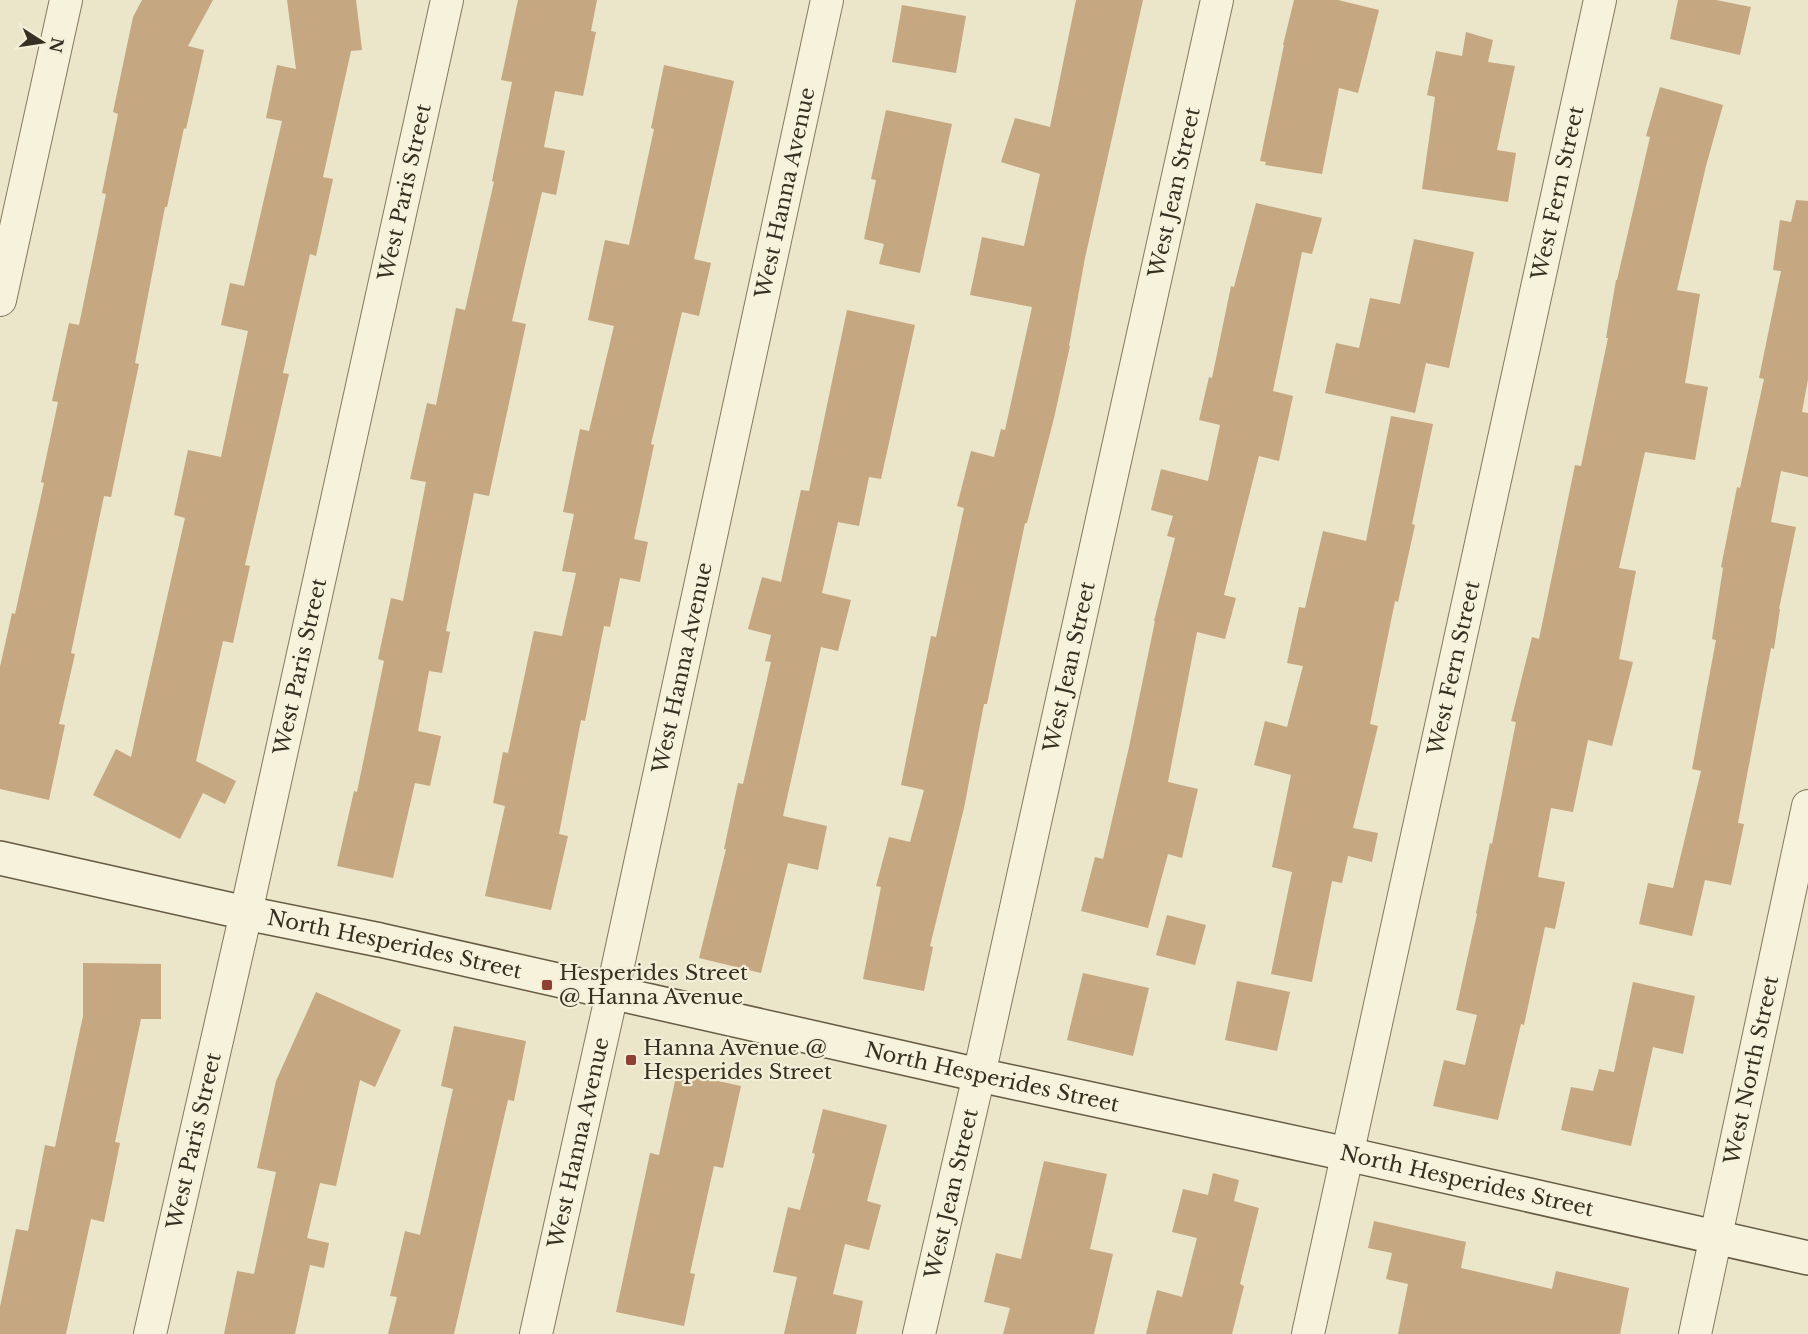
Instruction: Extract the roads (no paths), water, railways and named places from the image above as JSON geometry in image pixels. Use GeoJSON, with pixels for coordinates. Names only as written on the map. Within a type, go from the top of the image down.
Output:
{"type":"FeatureCollection","features":[{"type":"Feature","properties":{"kind":"street"},"geometry":{"type":"LineString","coordinates":[[0,300],[66,0]]}},
{"type":"Feature","properties":{"kind":"street","name":"West Paris Street"},"geometry":{"type":"LineString","coordinates":[[150,1334],[246,913],[447,0]]}},
{"type":"Feature","properties":{"kind":"street","name":"West Hanna Avenue"},"geometry":{"type":"LineString","coordinates":[[536,1334],[827,0]]}},
{"type":"Feature","properties":{"kind":"street","name":"West Jean Street"},"geometry":{"type":"LineString","coordinates":[[919,1334],[980,1075],[1217,0]]}},
{"type":"Feature","properties":{"kind":"street","name":"West Fern Street"},"geometry":{"type":"LineString","coordinates":[[1308,1334],[1600,0]]}},
{"type":"Feature","properties":{"kind":"street","name":"West North Street"},"geometry":{"type":"LineString","coordinates":[[1695,1334],[1808,806]]}},
{"type":"Feature","properties":{"kind":"street","name":"North Hesperides Street"},"geometry":{"type":"LineString","coordinates":[[0,858],[246,913],[380,940],[1808,1258]]}},
{"type":"Feature","properties":{"kind":"place","name":"Hesperides Street @ Hanna Avenue"},"geometry":{"type":"Point","coordinates":[547,985]}},
{"type":"Feature","properties":{"kind":"place","name":"Hanna Avenue @ Hesperides Street"},"geometry":{"type":"Point","coordinates":[631,1060]}}]}
